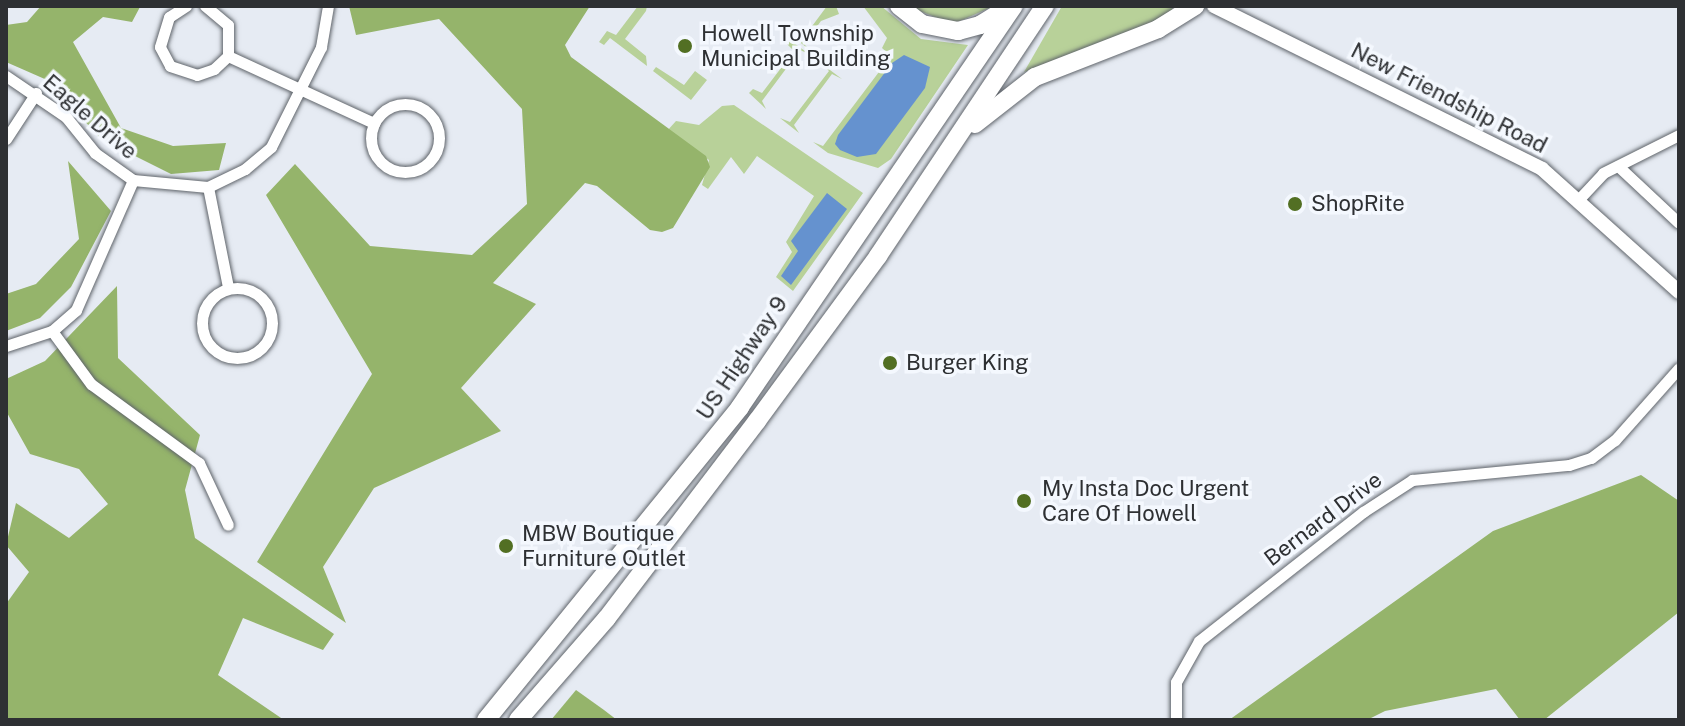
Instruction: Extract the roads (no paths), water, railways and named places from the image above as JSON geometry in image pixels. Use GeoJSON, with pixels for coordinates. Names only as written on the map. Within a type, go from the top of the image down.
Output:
{"type":"FeatureCollection","features":[{"type":"Feature","properties":{"kind":"highway"},"geometry":{"type":"LineString","coordinates":[[899,6],[922,24],[958,31],[980,25],[1012,6]]}},
{"type":"Feature","properties":{"kind":"highway","name":"US Highway 9"},"geometry":{"type":"LineString","coordinates":[[486,720],[740,407],[1012,6]]}},
{"type":"Feature","properties":{"kind":"highway","name":"US Highway 9"},"geometry":{"type":"LineString","coordinates":[[518,720],[626,594],[878,256],[1045,6]]}},
{"type":"Feature","properties":{"kind":"highway"},"geometry":{"type":"LineString","coordinates":[[953,146],[1008,93],[1035,77],[1158,29],[1195,6]]}},
{"type":"Feature","properties":{"kind":"street"},"geometry":{"type":"LineString","coordinates":[[186,6],[169,17],[160,37],[162,56],[170,66],[197,75],[214,69],[228,56],[228,25],[205,6]]}},
{"type":"Feature","properties":{"kind":"street"},"geometry":{"type":"LineString","coordinates":[[228,287],[208,187],[245,169],[271,147],[303,90],[321,47],[328,6]]}},
{"type":"Feature","properties":{"kind":"street","name":"New Friendship Road"},"geometry":{"type":"LineString","coordinates":[[1214,6],[1495,141],[1542,169],[1679,292]]}},
{"type":"Feature","properties":{"kind":"street"},"geometry":{"type":"LineString","coordinates":[[228,56],[374,123]]}},
{"type":"Feature","properties":{"kind":"street","name":"Eagle Drive"},"geometry":{"type":"LineString","coordinates":[[6,76],[36,93],[66,117],[95,153],[133,180],[208,187]]}},
{"type":"Feature","properties":{"kind":"street"},"geometry":{"type":"LineString","coordinates":[[6,139],[36,93]]}},
{"type":"Feature","properties":{"kind":"street"},"geometry":{"type":"LineString","coordinates":[[395,106],[425,108],[435,122],[435,153],[415,172],[395,173],[373,150],[374,123],[395,106]]}},
{"type":"Feature","properties":{"kind":"street"},"geometry":{"type":"LineString","coordinates":[[1579,199],[1597,177],[1679,135]]}},
{"type":"Feature","properties":{"kind":"street"},"geometry":{"type":"LineString","coordinates":[[1618,166],[1679,223]]}},
{"type":"Feature","properties":{"kind":"street"},"geometry":{"type":"LineString","coordinates":[[6,346],[52,331],[89,290],[133,180]]}},
{"type":"Feature","properties":{"kind":"street"},"geometry":{"type":"LineString","coordinates":[[228,287],[250,291],[271,311],[269,338],[250,356],[221,355],[203,336],[207,306],[228,287]]}},
{"type":"Feature","properties":{"kind":"street"},"geometry":{"type":"LineString","coordinates":[[52,331],[91,384],[199,463],[228,525]]}},
{"type":"Feature","properties":{"kind":"street","name":"Bernard Drive"},"geometry":{"type":"LineString","coordinates":[[1176,720],[1176,682],[1199,641],[1363,512],[1412,480],[1569,465],[1591,458],[1615,440],[1679,368]]}},
{"type":"Feature","properties":{"kind":"water"},"geometry":{"type":"Polygon","coordinates":[[[904,55],[930,67],[925,88],[876,154],[857,157],[840,150],[835,144],[838,135],[892,63],[904,55]]]}},
{"type":"Feature","properties":{"kind":"water"},"geometry":{"type":"Polygon","coordinates":[[[827,193],[847,209],[791,285],[781,276],[798,251],[791,241],[827,193]]]}},
{"type":"Feature","properties":{"kind":"place","name":"Howell Township Municipal Building"},"geometry":{"type":"Point","coordinates":[685,46]}},
{"type":"Feature","properties":{"kind":"place","name":"ShopRite"},"geometry":{"type":"Point","coordinates":[1295,204]}},
{"type":"Feature","properties":{"kind":"place","name":"Burger King"},"geometry":{"type":"Point","coordinates":[890,363]}},
{"type":"Feature","properties":{"kind":"place","name":"My Insta Doc Urgent Care Of Howell"},"geometry":{"type":"Point","coordinates":[1024,501]}},
{"type":"Feature","properties":{"kind":"place","name":"MBW Boutique Furniture Outlet"},"geometry":{"type":"Point","coordinates":[506,546]}}]}
